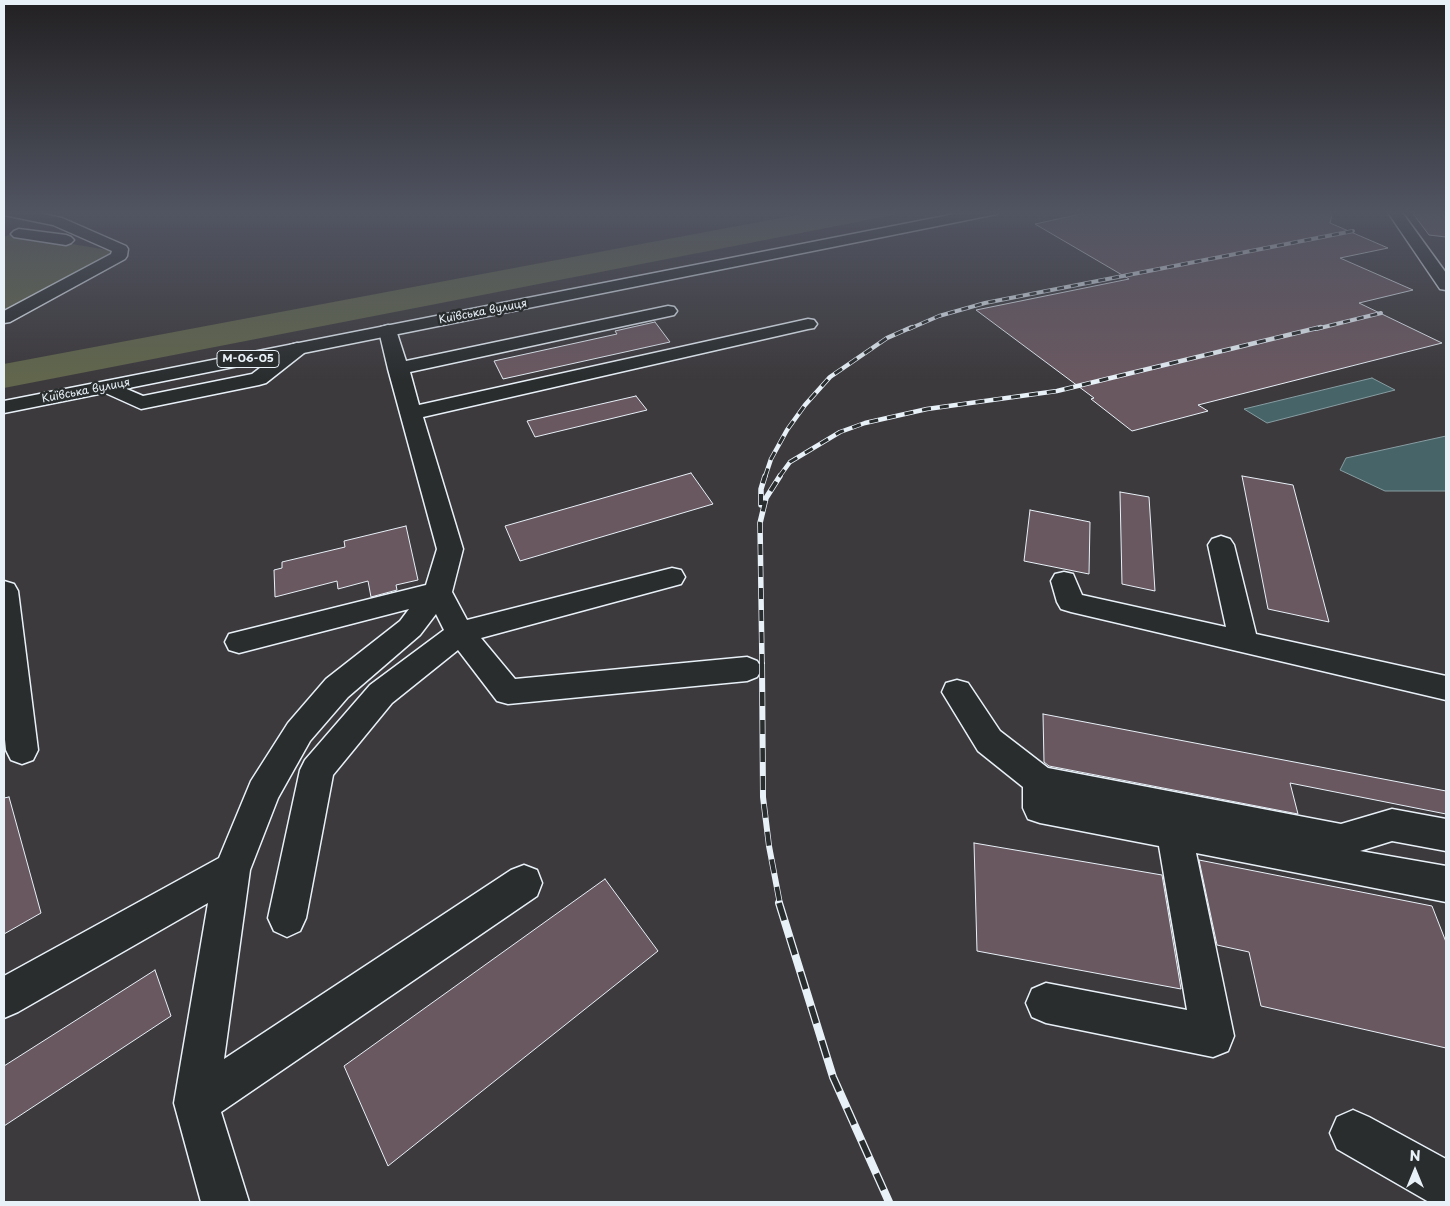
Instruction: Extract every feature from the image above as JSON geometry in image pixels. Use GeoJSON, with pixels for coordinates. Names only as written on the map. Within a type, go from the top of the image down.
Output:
{"type":"FeatureCollection","features":[{"type":"Feature","properties":{"kind":"main road"},"geometry":{"type":"LineString","coordinates":[[4,318],[98,267]]}},
{"type":"Feature","properties":{"kind":"main road","name":"Київська вулиця"},"geometry":{"type":"LineString","coordinates":[[4,407],[108,387],[141,403],[259,379],[297,349],[709,267]]}},
{"type":"Feature","properties":{"kind":"main road"},"geometry":{"type":"LineString","coordinates":[[1433,267],[1446,285]]}},
{"type":"Feature","properties":{"kind":"main road"},"geometry":{"type":"LineString","coordinates":[[398,369],[668,311]]}},
{"type":"Feature","properties":{"kind":"main road"},"geometry":{"type":"LineString","coordinates":[[411,413],[808,324]]}},
{"type":"Feature","properties":{"kind":"main road"},"geometry":{"type":"LineString","coordinates":[[225,1202],[196,1103],[232,870],[263,792],[299,732],[337,688],[410,628],[438,592],[450,549],[388,331]]}},
{"type":"Feature","properties":{"kind":"main road"},"geometry":{"type":"LineString","coordinates":[[1222,545],[1244,642]]}},
{"type":"Feature","properties":{"kind":"main road"},"geometry":{"type":"LineString","coordinates":[[287,918],[317,770],[381,694],[460,633],[672,577]]}},
{"type":"Feature","properties":{"kind":"main road"},"geometry":{"type":"LineString","coordinates":[[1064,581],[1071,602],[1446,688]]}},
{"type":"Feature","properties":{"kind":"main road"},"geometry":{"type":"LineString","coordinates":[[4,591],[22,750]]}},
{"type":"Feature","properties":{"kind":"main road"},"geometry":{"type":"LineString","coordinates":[[438,592],[460,633],[508,692],[747,669]]}},
{"type":"Feature","properties":{"kind":"main road"},"geometry":{"type":"LineString","coordinates":[[239,642],[438,592]]}},
{"type":"Feature","properties":{"kind":"main road"},"geometry":{"type":"LineString","coordinates":[[957,692],[989,741],[1040,781],[1341,840],[1392,826],[1446,835]]}},
{"type":"Feature","properties":{"kind":"main road"},"geometry":{"type":"LineString","coordinates":[[1040,781],[1040,808],[1446,884]]}},
{"type":"Feature","properties":{"kind":"main road"},"geometry":{"type":"LineString","coordinates":[[1046,1003],[1213,1036],[1174,834]]}},
{"type":"Feature","properties":{"kind":"main road"},"geometry":{"type":"LineString","coordinates":[[4,998],[232,870]]}},
{"type":"Feature","properties":{"kind":"main road"},"geometry":{"type":"LineString","coordinates":[[196,1103],[524,883]]}},
{"type":"Feature","properties":{"kind":"main road"},"geometry":{"type":"LineString","coordinates":[[1353,1133],[1446,1185]]}},
{"type":"Feature","properties":{"kind":"green space"},"geometry":{"type":"Polygon","coordinates":[[[4,267],[90,267],[4,314],[4,267]]]}},
{"type":"Feature","properties":{"kind":"green space"},"geometry":{"type":"Polygon","coordinates":[[[518,267],[625,267],[4,388],[4,364],[518,267]]]}},
{"type":"Feature","properties":{"kind":"water"},"geometry":{"type":"Polygon","coordinates":[[[1372,378],[1395,390],[1267,423],[1244,409],[1372,378]]]}},
{"type":"Feature","properties":{"kind":"water"},"geometry":{"type":"Polygon","coordinates":[[[1446,436],[1446,491],[1385,491],[1340,470],[1346,458],[1446,436]]]}},
{"type":"Feature","properties":{"kind":"building"},"geometry":{"type":"Polygon","coordinates":[[[1109,267],[1361,267],[1413,290],[1359,303],[1442,343],[1198,405],[1208,411],[1132,431],[1091,399],[1094,398],[976,310],[1129,279],[1109,267]]]}},
{"type":"Feature","properties":{"kind":"building"},"geometry":{"type":"Polygon","coordinates":[[[655,322],[670,342],[503,379],[494,361],[617,334],[615,331],[655,322]]]}},
{"type":"Feature","properties":{"kind":"building"},"geometry":{"type":"Polygon","coordinates":[[[636,396],[647,410],[535,437],[527,421],[636,396]]]}},
{"type":"Feature","properties":{"kind":"building"},"geometry":{"type":"Polygon","coordinates":[[[691,473],[713,504],[520,561],[505,526],[691,473]]]}},
{"type":"Feature","properties":{"kind":"building"},"geometry":{"type":"Polygon","coordinates":[[[1242,476],[1293,485],[1329,622],[1268,609],[1242,476]]]}},
{"type":"Feature","properties":{"kind":"building"},"geometry":{"type":"Polygon","coordinates":[[[1120,492],[1149,497],[1155,591],[1122,584],[1120,492]]]}},
{"type":"Feature","properties":{"kind":"building"},"geometry":{"type":"Polygon","coordinates":[[[1030,510],[1090,522],[1089,574],[1024,561],[1030,510]]]}},
{"type":"Feature","properties":{"kind":"building"},"geometry":{"type":"Polygon","coordinates":[[[406,526],[418,580],[396,585],[397,590],[371,597],[368,581],[338,589],[337,581],[275,597],[274,570],[282,568],[282,562],[345,547],[344,541],[406,526]]]}},
{"type":"Feature","properties":{"kind":"building"},"geometry":{"type":"Polygon","coordinates":[[[1043,714],[1446,791],[1446,814],[1290,783],[1298,814],[1049,766],[1044,762],[1043,714]]]}},
{"type":"Feature","properties":{"kind":"building"},"geometry":{"type":"Polygon","coordinates":[[[9,797],[41,913],[4,934],[4,798],[9,797]]]}},
{"type":"Feature","properties":{"kind":"building"},"geometry":{"type":"Polygon","coordinates":[[[974,843],[1162,875],[1181,989],[977,951],[974,843]]]}},
{"type":"Feature","properties":{"kind":"building"},"geometry":{"type":"Polygon","coordinates":[[[1199,860],[1432,906],[1446,942],[1446,1048],[1261,1006],[1249,952],[1217,945],[1199,860]]]}},
{"type":"Feature","properties":{"kind":"building"},"geometry":{"type":"Polygon","coordinates":[[[605,879],[658,951],[388,1166],[344,1066],[605,879]]]}},
{"type":"Feature","properties":{"kind":"building"},"geometry":{"type":"Polygon","coordinates":[[[155,970],[171,1016],[4,1126],[4,1066],[155,970]]]}},
{"type":"Feature","properties":{"kind":"railway"},"geometry":{"type":"LineString","coordinates":[[909,329],[939,316],[985,303],[1168,267]]}},
{"type":"Feature","properties":{"kind":"railway"},"geometry":{"type":"LineString","coordinates":[[1316,329],[1381,313]]}},
{"type":"Feature","properties":{"kind":"railway"},"geometry":{"type":"LineString","coordinates":[[765,477],[771,459],[787,430],[805,405],[830,377],[887,338],[912,327]]}},
{"type":"Feature","properties":{"kind":"railway"},"geometry":{"type":"LineString","coordinates":[[779,477],[790,462],[840,432],[865,423],[927,409],[1057,391],[1321,327]]}},
{"type":"Feature","properties":{"kind":"railway"},"geometry":{"type":"LineString","coordinates":[[761,505],[761,489],[765,476]]}},
{"type":"Feature","properties":{"kind":"railway"},"geometry":{"type":"LineString","coordinates":[[762,665],[760,523],[766,498],[780,476]]}},
{"type":"Feature","properties":{"kind":"railway"},"geometry":{"type":"LineString","coordinates":[[762,664],[763,797],[769,846],[780,904]]}},
{"type":"Feature","properties":{"kind":"railway"},"geometry":{"type":"LineString","coordinates":[[779,903],[833,1077],[889,1202]]}}]}
